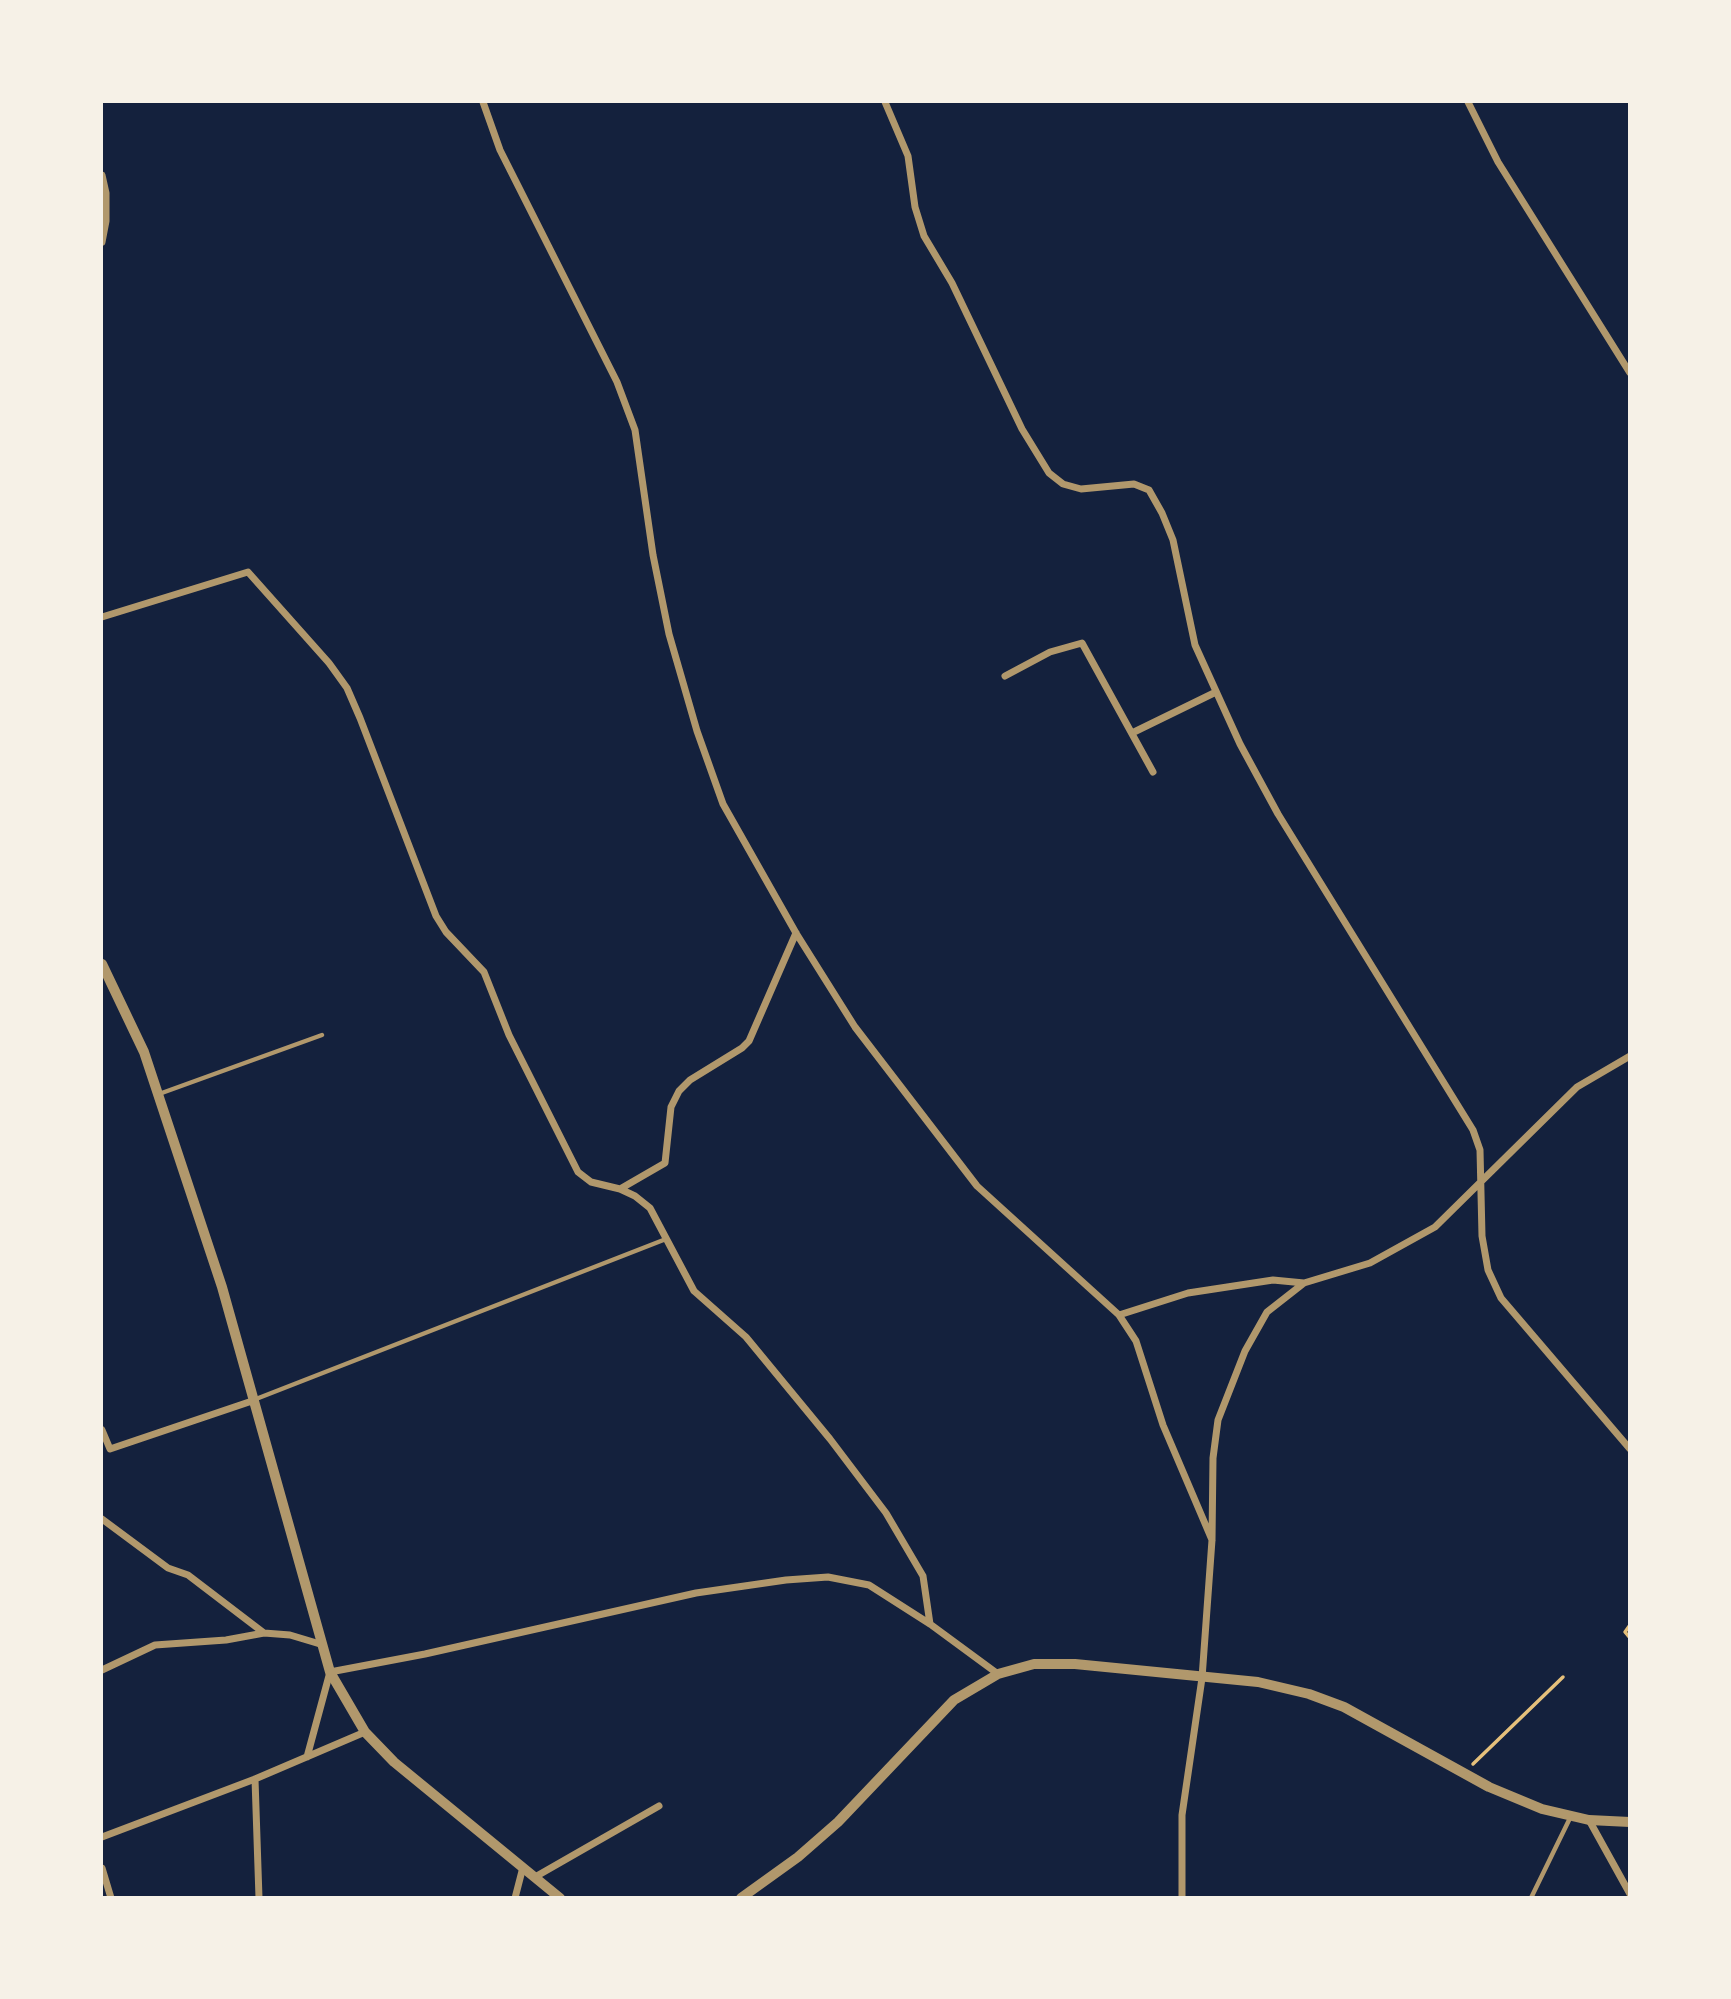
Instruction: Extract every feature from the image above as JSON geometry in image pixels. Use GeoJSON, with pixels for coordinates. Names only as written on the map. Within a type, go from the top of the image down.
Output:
{"type":"FeatureCollection","features":[{"type":"Feature","properties":{"kind":"street"},"geometry":{"type":"LineString","coordinates":[[483,102],[500,150],[617,382],[635,430],[653,555],[669,634],[696,731],[723,804],[796,933],[855,1027],[977,1186],[1119,1315],[1136,1341],[1163,1425],[1212,1540]]}},
{"type":"Feature","properties":{"kind":"street"},"geometry":{"type":"LineString","coordinates":[[885,102],[908,156],[915,207],[924,236],[952,283],[1022,429],[1049,473],[1063,484],[1081,489],[1134,484],[1149,491],[1173,540],[1195,645],[1216,692],[1278,814],[1473,1130],[1480,1150],[1483,1182],[1482,1236],[1488,1270],[1501,1298],[1629,1449]]}},
{"type":"Feature","properties":{"kind":"street"},"geometry":{"type":"LineString","coordinates":[[1468,102],[1498,162],[1629,373]]}},
{"type":"Feature","properties":{"kind":"street"},"geometry":{"type":"LineString","coordinates":[[102,174],[106,193],[102,242]]}},
{"type":"Feature","properties":{"kind":"street"},"geometry":{"type":"LineString","coordinates":[[102,617],[248,572],[329,663],[347,688],[436,916],[446,932],[484,972],[509,1035],[578,1172],[591,1182],[620,1189],[650,1208],[694,1291],[746,1337],[783,1379],[886,1513],[923,1576],[930,1624]]}},
{"type":"Feature","properties":{"kind":"street"},"geometry":{"type":"LineString","coordinates":[[1005,676],[1050,652],[1082,643],[1153,772]]}},
{"type":"Feature","properties":{"kind":"street"},"geometry":{"type":"LineString","coordinates":[[1132,733],[1216,692]]}},
{"type":"Feature","properties":{"kind":"street"},"geometry":{"type":"LineString","coordinates":[[620,1189],[664,1163],[671,1107],[679,1091],[690,1080],[749,1041],[796,933]]}},
{"type":"Feature","properties":{"kind":"street"},"geometry":{"type":"LineString","coordinates":[[102,964],[144,1052],[158,1095],[255,1400],[320,1644],[330,1672],[366,1732],[394,1762],[560,1898]]}},
{"type":"Feature","properties":{"kind":"street"},"geometry":{"type":"LineString","coordinates":[[1119,1315],[1188,1293],[1273,1280],[1304,1283],[1370,1264],[1404,1247],[1435,1227],[1577,1087],[1629,1056]]}},
{"type":"Feature","properties":{"kind":"street"},"geometry":{"type":"LineString","coordinates":[[1182,1898],[1182,1815],[1202,1678],[1212,1540],[1213,1458],[1218,1420],[1230,1384],[1268,1312],[1304,1283]]}},
{"type":"Feature","properties":{"kind":"street"},"geometry":{"type":"LineString","coordinates":[[102,1430],[110,1449],[255,1400]]}},
{"type":"Feature","properties":{"kind":"street"},"geometry":{"type":"LineString","coordinates":[[102,1519],[168,1568],[188,1575],[264,1633]]}},
{"type":"Feature","properties":{"kind":"street"},"geometry":{"type":"LineString","coordinates":[[330,1672],[425,1654],[696,1593],[828,1577],[869,1585],[930,1624],[947,1640],[975,1656],[998,1674]]}},
{"type":"Feature","properties":{"kind":"street"},"geometry":{"type":"LineString","coordinates":[[102,1670],[155,1645],[226,1640],[264,1633],[290,1635],[320,1644]]}},
{"type":"Feature","properties":{"kind":"street"},"geometry":{"type":"LineString","coordinates":[[741,1898],[798,1857],[838,1822],[954,1700],[998,1674],[1034,1664],[1075,1664],[1258,1682],[1332,1702],[1464,1773],[1542,1809],[1589,1819],[1629,1822]]}},
{"type":"Feature","properties":{"kind":"street"},"geometry":{"type":"LineString","coordinates":[[307,1757],[330,1672]]}},
{"type":"Feature","properties":{"kind":"street"},"geometry":{"type":"LineString","coordinates":[[102,1837],[255,1779],[366,1732]]}},
{"type":"Feature","properties":{"kind":"street"},"geometry":{"type":"LineString","coordinates":[[255,1779],[259,1898]]}},
{"type":"Feature","properties":{"kind":"street"},"geometry":{"type":"LineString","coordinates":[[535,1877],[659,1806]]}},
{"type":"Feature","properties":{"kind":"street"},"geometry":{"type":"LineString","coordinates":[[1589,1819],[1629,1894]]}},
{"type":"Feature","properties":{"kind":"street"},"geometry":{"type":"LineString","coordinates":[[514,1898],[523,1867]]}},
{"type":"Feature","properties":{"kind":"street"},"geometry":{"type":"LineString","coordinates":[[102,1868],[111,1898]]}},
{"type":"Feature","properties":{"kind":"lane"},"geometry":{"type":"LineString","coordinates":[[158,1095],[322,1035]]}},
{"type":"Feature","properties":{"kind":"lane"},"geometry":{"type":"LineString","coordinates":[[255,1400],[666,1239]]}},
{"type":"Feature","properties":{"kind":"lane"},"geometry":{"type":"LineString","coordinates":[[1531,1898],[1572,1815]]}},
{"type":"Feature","properties":{"kind":"path"},"geometry":{"type":"LineString","coordinates":[[1629,1625],[1625,1632],[1629,1638]]}},
{"type":"Feature","properties":{"kind":"path"},"geometry":{"type":"LineString","coordinates":[[1464,1773],[1563,1677]]}}]}
